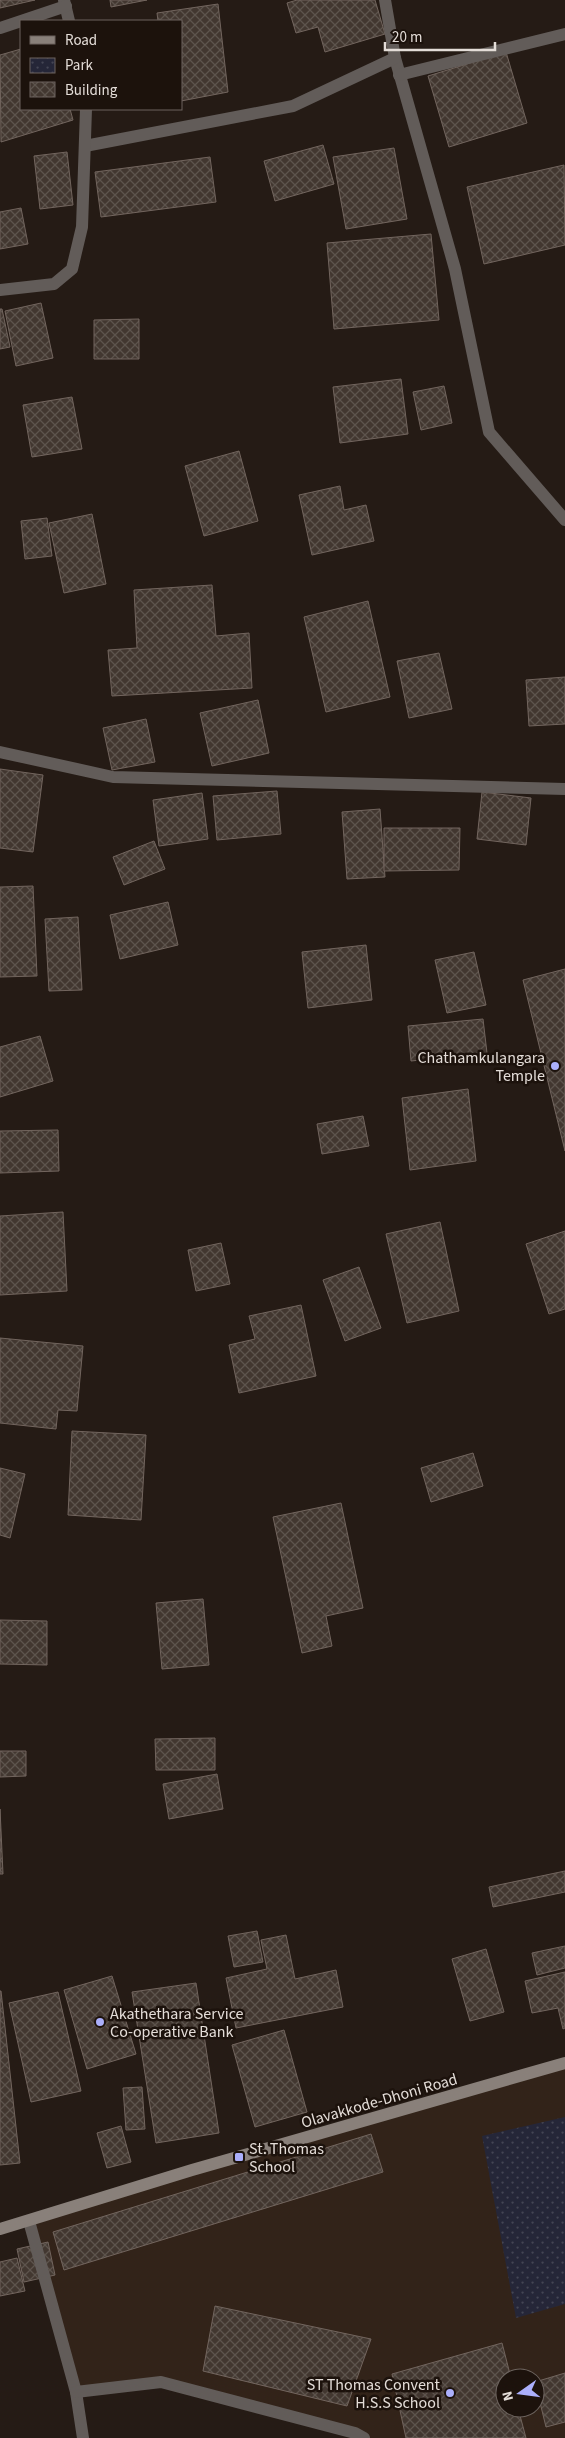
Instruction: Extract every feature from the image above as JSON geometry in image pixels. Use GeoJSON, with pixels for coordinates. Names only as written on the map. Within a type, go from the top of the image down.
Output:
{"type":"FeatureCollection","features":[{"type":"Feature","properties":{"kind":"main road","name":"Olavakkode-Dhoni Road"},"geometry":{"type":"LineString","coordinates":[[0,2229],[192,2170],[565,2063]]}},
{"type":"Feature","properties":{"kind":"street"},"geometry":{"type":"LineString","coordinates":[[385,0],[394,58],[455,269],[489,432],[565,520]]}},
{"type":"Feature","properties":{"kind":"street"},"geometry":{"type":"LineString","coordinates":[[21,20],[65,3],[69,20]]}},
{"type":"Feature","properties":{"kind":"street"},"geometry":{"type":"LineString","coordinates":[[0,28],[20,20]]}},
{"type":"Feature","properties":{"kind":"street"},"geometry":{"type":"LineString","coordinates":[[399,75],[565,34]]}},
{"type":"Feature","properties":{"kind":"street"},"geometry":{"type":"LineString","coordinates":[[85,146],[292,106],[394,58]]}},
{"type":"Feature","properties":{"kind":"street"},"geometry":{"type":"LineString","coordinates":[[0,290],[54,284],[72,269],[82,227],[86,110]]}},
{"type":"Feature","properties":{"kind":"street"},"geometry":{"type":"LineString","coordinates":[[0,752],[113,777],[565,790]]}},
{"type":"Feature","properties":{"kind":"street"},"geometry":{"type":"LineString","coordinates":[[29,2221],[76,2392],[83,2438]]}},
{"type":"Feature","properties":{"kind":"street"},"geometry":{"type":"LineString","coordinates":[[76,2392],[161,2382],[355,2433],[364,2438]]}},
{"type":"Feature","properties":{"kind":"shaded area"},"geometry":{"type":"Polygon","coordinates":[[[565,2063],[565,2438],[364,2438],[161,2382],[76,2392],[29,2221],[565,2063]]]}},
{"type":"Feature","properties":{"kind":"green space"},"geometry":{"type":"Polygon","coordinates":[[[565,2117],[565,2304],[516,2318],[482,2136],[565,2117]]]}},
{"type":"Feature","properties":{"kind":"building"},"geometry":{"type":"Polygon","coordinates":[[[0,0],[35,0],[0,8],[0,0]]]}},
{"type":"Feature","properties":{"kind":"building"},"geometry":{"type":"Polygon","coordinates":[[[110,0],[147,0],[111,7],[110,0]]]}},
{"type":"Feature","properties":{"kind":"building"},"geometry":{"type":"Polygon","coordinates":[[[297,0],[375,0],[385,34],[325,52],[318,27],[296,33],[287,3],[297,0]]]}},
{"type":"Feature","properties":{"kind":"building"},"geometry":{"type":"Polygon","coordinates":[[[218,4],[228,92],[182,101],[182,20],[158,20],[157,13],[218,4]]]}},
{"type":"Feature","properties":{"kind":"building"},"geometry":{"type":"Polygon","coordinates":[[[20,49],[20,110],[70,110],[73,120],[1,142],[0,55],[20,49]]]}},
{"type":"Feature","properties":{"kind":"building"},"geometry":{"type":"Polygon","coordinates":[[[506,52],[527,123],[449,147],[428,76],[506,52]]]}},
{"type":"Feature","properties":{"kind":"building"},"geometry":{"type":"Polygon","coordinates":[[[323,145],[334,184],[275,201],[264,161],[323,145]]]}},
{"type":"Feature","properties":{"kind":"building"},"geometry":{"type":"Polygon","coordinates":[[[394,148],[407,219],[346,229],[333,157],[394,148]]]}},
{"type":"Feature","properties":{"kind":"building"},"geometry":{"type":"Polygon","coordinates":[[[67,152],[73,205],[40,209],[34,156],[67,152]]]}},
{"type":"Feature","properties":{"kind":"building"},"geometry":{"type":"Polygon","coordinates":[[[210,157],[216,202],[101,217],[95,172],[210,157]]]}},
{"type":"Feature","properties":{"kind":"building"},"geometry":{"type":"Polygon","coordinates":[[[564,165],[565,245],[484,264],[467,187],[564,165]]]}},
{"type":"Feature","properties":{"kind":"building"},"geometry":{"type":"Polygon","coordinates":[[[21,208],[28,244],[0,249],[0,212],[21,208]]]}},
{"type":"Feature","properties":{"kind":"building"},"geometry":{"type":"Polygon","coordinates":[[[431,234],[439,320],[334,329],[327,243],[431,234]]]}},
{"type":"Feature","properties":{"kind":"building"},"geometry":{"type":"Polygon","coordinates":[[[41,303],[53,358],[16,366],[5,311],[41,303]]]}},
{"type":"Feature","properties":{"kind":"building"},"geometry":{"type":"Polygon","coordinates":[[[0,309],[2,309],[10,347],[0,349],[0,309]]]}},
{"type":"Feature","properties":{"kind":"building"},"geometry":{"type":"Polygon","coordinates":[[[139,319],[139,359],[94,359],[94,320],[139,319]]]}},
{"type":"Feature","properties":{"kind":"building"},"geometry":{"type":"Polygon","coordinates":[[[401,379],[408,434],[340,443],[333,387],[401,379]]]}},
{"type":"Feature","properties":{"kind":"building"},"geometry":{"type":"Polygon","coordinates":[[[444,386],[452,423],[421,430],[413,392],[444,386]]]}},
{"type":"Feature","properties":{"kind":"building"},"geometry":{"type":"Polygon","coordinates":[[[72,397],[82,449],[32,457],[23,405],[72,397]]]}},
{"type":"Feature","properties":{"kind":"building"},"geometry":{"type":"Polygon","coordinates":[[[239,451],[258,521],[204,536],[185,466],[239,451]]]}},
{"type":"Feature","properties":{"kind":"building"},"geometry":{"type":"Polygon","coordinates":[[[340,486],[344,510],[366,505],[374,541],[312,555],[299,495],[340,486]]]}},
{"type":"Feature","properties":{"kind":"building"},"geometry":{"type":"Polygon","coordinates":[[[92,514],[106,584],[64,593],[49,523],[92,514]]]}},
{"type":"Feature","properties":{"kind":"building"},"geometry":{"type":"Polygon","coordinates":[[[47,518],[52,556],[25,559],[21,521],[47,518]]]}},
{"type":"Feature","properties":{"kind":"building"},"geometry":{"type":"Polygon","coordinates":[[[212,585],[216,636],[249,633],[252,688],[112,696],[108,650],[137,648],[134,590],[212,585]]]}},
{"type":"Feature","properties":{"kind":"building"},"geometry":{"type":"Polygon","coordinates":[[[368,601],[390,697],[326,712],[304,617],[368,601]]]}},
{"type":"Feature","properties":{"kind":"building"},"geometry":{"type":"Polygon","coordinates":[[[439,653],[452,709],[409,718],[397,661],[439,653]]]}},
{"type":"Feature","properties":{"kind":"building"},"geometry":{"type":"Polygon","coordinates":[[[565,677],[565,724],[529,726],[526,680],[565,677]]]}},
{"type":"Feature","properties":{"kind":"building"},"geometry":{"type":"Polygon","coordinates":[[[258,700],[269,753],[212,766],[200,713],[258,700]]]}},
{"type":"Feature","properties":{"kind":"building"},"geometry":{"type":"Polygon","coordinates":[[[146,719],[155,762],[112,770],[103,728],[146,719]]]}},
{"type":"Feature","properties":{"kind":"building"},"geometry":{"type":"Polygon","coordinates":[[[0,769],[43,775],[33,852],[0,848],[0,769]]]}},
{"type":"Feature","properties":{"kind":"building"},"geometry":{"type":"Polygon","coordinates":[[[277,791],[281,834],[217,840],[213,796],[277,791]]]}},
{"type":"Feature","properties":{"kind":"building"},"geometry":{"type":"Polygon","coordinates":[[[482,792],[531,798],[526,845],[477,839],[482,792]]]}},
{"type":"Feature","properties":{"kind":"building"},"geometry":{"type":"Polygon","coordinates":[[[202,793],[208,839],[159,846],[153,800],[202,793]]]}},
{"type":"Feature","properties":{"kind":"building"},"geometry":{"type":"Polygon","coordinates":[[[380,809],[385,877],[347,879],[342,812],[380,809]]]}},
{"type":"Feature","properties":{"kind":"building"},"geometry":{"type":"Polygon","coordinates":[[[384,828],[460,828],[459,870],[384,871],[384,828]]]}},
{"type":"Feature","properties":{"kind":"building"},"geometry":{"type":"Polygon","coordinates":[[[154,841],[165,869],[124,885],[113,857],[154,841]]]}},
{"type":"Feature","properties":{"kind":"building"},"geometry":{"type":"Polygon","coordinates":[[[33,886],[37,976],[0,977],[0,887],[33,886]]]}},
{"type":"Feature","properties":{"kind":"building"},"geometry":{"type":"Polygon","coordinates":[[[168,902],[178,945],[120,959],[110,915],[168,902]]]}},
{"type":"Feature","properties":{"kind":"building"},"geometry":{"type":"Polygon","coordinates":[[[78,917],[82,990],[49,991],[45,919],[78,917]]]}},
{"type":"Feature","properties":{"kind":"building"},"geometry":{"type":"Polygon","coordinates":[[[366,945],[372,1000],[308,1008],[302,952],[366,945]]]}},
{"type":"Feature","properties":{"kind":"building"},"geometry":{"type":"Polygon","coordinates":[[[474,952],[486,1005],[447,1013],[435,960],[474,952]]]}},
{"type":"Feature","properties":{"kind":"building","name":"Chathamkulangara Temple"},"geometry":{"type":"Polygon","coordinates":[[[565,969],[565,1151],[523,980],[565,969]]]}},
{"type":"Feature","properties":{"kind":"building"},"geometry":{"type":"Polygon","coordinates":[[[483,1019],[487,1053],[411,1061],[408,1026],[483,1019]]]}},
{"type":"Feature","properties":{"kind":"building"},"geometry":{"type":"Polygon","coordinates":[[[40,1036],[53,1081],[0,1097],[0,1047],[40,1036]]]}},
{"type":"Feature","properties":{"kind":"building"},"geometry":{"type":"Polygon","coordinates":[[[468,1089],[476,1161],[410,1170],[402,1098],[468,1089]]]}},
{"type":"Feature","properties":{"kind":"building"},"geometry":{"type":"Polygon","coordinates":[[[363,1116],[369,1146],[322,1154],[317,1124],[363,1116]]]}},
{"type":"Feature","properties":{"kind":"building"},"geometry":{"type":"Polygon","coordinates":[[[58,1130],[59,1171],[0,1173],[0,1131],[58,1130]]]}},
{"type":"Feature","properties":{"kind":"building"},"geometry":{"type":"Polygon","coordinates":[[[63,1212],[67,1291],[0,1295],[0,1216],[63,1212]]]}},
{"type":"Feature","properties":{"kind":"building"},"geometry":{"type":"Polygon","coordinates":[[[440,1222],[459,1311],[407,1323],[386,1234],[440,1222]]]}},
{"type":"Feature","properties":{"kind":"building"},"geometry":{"type":"Polygon","coordinates":[[[565,1231],[565,1309],[549,1314],[526,1244],[565,1231]]]}},
{"type":"Feature","properties":{"kind":"building"},"geometry":{"type":"Polygon","coordinates":[[[221,1243],[230,1284],[196,1291],[188,1250],[221,1243]]]}},
{"type":"Feature","properties":{"kind":"building"},"geometry":{"type":"Polygon","coordinates":[[[359,1267],[381,1328],[345,1341],[323,1280],[359,1267]]]}},
{"type":"Feature","properties":{"kind":"building"},"geometry":{"type":"Polygon","coordinates":[[[301,1305],[316,1376],[239,1393],[229,1345],[255,1339],[249,1316],[301,1305]]]}},
{"type":"Feature","properties":{"kind":"building"},"geometry":{"type":"Polygon","coordinates":[[[0,1338],[83,1346],[77,1411],[58,1410],[56,1429],[0,1423],[0,1338]]]}},
{"type":"Feature","properties":{"kind":"building"},"geometry":{"type":"Polygon","coordinates":[[[72,1431],[146,1435],[141,1520],[68,1515],[72,1431]]]}},
{"type":"Feature","properties":{"kind":"building"},"geometry":{"type":"Polygon","coordinates":[[[473,1453],[483,1486],[431,1502],[421,1468],[473,1453]]]}},
{"type":"Feature","properties":{"kind":"building"},"geometry":{"type":"Polygon","coordinates":[[[0,1468],[25,1474],[10,1538],[0,1535],[0,1468]]]}},
{"type":"Feature","properties":{"kind":"building"},"geometry":{"type":"Polygon","coordinates":[[[341,1503],[363,1608],[326,1616],[332,1646],[302,1653],[273,1517],[341,1503]]]}},
{"type":"Feature","properties":{"kind":"building"},"geometry":{"type":"Polygon","coordinates":[[[203,1599],[209,1665],[162,1669],[156,1603],[203,1599]]]}},
{"type":"Feature","properties":{"kind":"building"},"geometry":{"type":"Polygon","coordinates":[[[0,1620],[47,1621],[47,1665],[0,1664],[0,1620]]]}},
{"type":"Feature","properties":{"kind":"building"},"geometry":{"type":"Polygon","coordinates":[[[215,1738],[215,1770],[156,1770],[155,1739],[215,1738]]]}},
{"type":"Feature","properties":{"kind":"building"},"geometry":{"type":"Polygon","coordinates":[[[0,1751],[26,1751],[26,1776],[0,1777],[0,1751]]]}},
{"type":"Feature","properties":{"kind":"building"},"geometry":{"type":"Polygon","coordinates":[[[217,1774],[223,1809],[169,1819],[163,1784],[217,1774]]]}},
{"type":"Feature","properties":{"kind":"building"},"geometry":{"type":"Polygon","coordinates":[[[0,1809],[3,1874],[0,1874],[0,1809]]]}},
{"type":"Feature","properties":{"kind":"building"},"geometry":{"type":"Polygon","coordinates":[[[565,1871],[565,1892],[493,1907],[489,1887],[565,1871]]]}},
{"type":"Feature","properties":{"kind":"building"},"geometry":{"type":"Polygon","coordinates":[[[257,1931],[263,1962],[234,1967],[228,1936],[257,1931]]]}},
{"type":"Feature","properties":{"kind":"building"},"geometry":{"type":"Polygon","coordinates":[[[286,1935],[295,1979],[336,1970],[343,2007],[236,2028],[226,1978],[267,1969],[261,1940],[286,1935]]]}},
{"type":"Feature","properties":{"kind":"building"},"geometry":{"type":"Polygon","coordinates":[[[565,1946],[565,1968],[537,1975],[532,1953],[565,1946]]]}},
{"type":"Feature","properties":{"kind":"building"},"geometry":{"type":"Polygon","coordinates":[[[486,1949],[504,2012],[470,2021],[452,1959],[486,1949]]]}},
{"type":"Feature","properties":{"kind":"building"},"geometry":{"type":"Polygon","coordinates":[[[565,1972],[565,2028],[563,2029],[558,2008],[532,2013],[525,1981],[565,1972]]]}},
{"type":"Feature","properties":{"kind":"building","name":"Akathethara Service Co-operative Bank"},"geometry":{"type":"Polygon","coordinates":[[[112,1976],[136,2054],[87,2069],[64,1990],[112,1976]]]}},
{"type":"Feature","properties":{"kind":"building"},"geometry":{"type":"Polygon","coordinates":[[[196,1983],[219,2133],[156,2143],[132,1992],[196,1983]]]}},
{"type":"Feature","properties":{"kind":"building"},"geometry":{"type":"Polygon","coordinates":[[[0,1991],[20,2163],[0,2165],[0,1991]]]}},
{"type":"Feature","properties":{"kind":"building"},"geometry":{"type":"Polygon","coordinates":[[[58,1992],[81,2091],[31,2102],[9,2003],[58,1992]]]}},
{"type":"Feature","properties":{"kind":"building"},"geometry":{"type":"Polygon","coordinates":[[[284,2030],[307,2112],[255,2127],[232,2045],[284,2030]]]}},
{"type":"Feature","properties":{"kind":"building"},"geometry":{"type":"Polygon","coordinates":[[[142,2087],[145,2129],[126,2130],[123,2088],[142,2087]]]}},
{"type":"Feature","properties":{"kind":"building"},"geometry":{"type":"Polygon","coordinates":[[[121,2126],[131,2162],[107,2168],[97,2133],[121,2126]]]}},
{"type":"Feature","properties":{"kind":"building"},"geometry":{"type":"Polygon","coordinates":[[[371,2134],[383,2172],[64,2270],[53,2232],[371,2134]]]}},
{"type":"Feature","properties":{"kind":"building"},"geometry":{"type":"Polygon","coordinates":[[[48,2242],[55,2275],[24,2282],[17,2249],[48,2242]]]}},
{"type":"Feature","properties":{"kind":"building"},"geometry":{"type":"Polygon","coordinates":[[[17,2258],[25,2291],[0,2296],[0,2262],[17,2258]]]}},
{"type":"Feature","properties":{"kind":"building"},"geometry":{"type":"Polygon","coordinates":[[[215,2306],[371,2339],[347,2406],[203,2371],[215,2306]]]}},
{"type":"Feature","properties":{"kind":"building","name":"ST Thomas Convent H.S.S School"},"geometry":{"type":"Polygon","coordinates":[[[502,2343],[508,2368],[495,2368],[495,2418],[521,2418],[526,2438],[406,2438],[392,2374],[502,2343]]]}},
{"type":"Feature","properties":{"kind":"building"},"geometry":{"type":"Polygon","coordinates":[[[565,2373],[565,2422],[546,2427],[544,2418],[545,2379],[565,2373]]]}},
{"type":"Feature","properties":{"kind":"place","name":"Chathamkulangara Temple"},"geometry":{"type":"Point","coordinates":[555,1066]}},
{"type":"Feature","properties":{"kind":"place","name":"Akathethara Service Co-operative Bank"},"geometry":{"type":"Point","coordinates":[100,2022]}},
{"type":"Feature","properties":{"kind":"place","name":"St. Thomas School"},"geometry":{"type":"Point","coordinates":[239,2157]}},
{"type":"Feature","properties":{"kind":"place","name":"ST Thomas Convent H.S.S School"},"geometry":{"type":"Point","coordinates":[450,2393]}}]}
